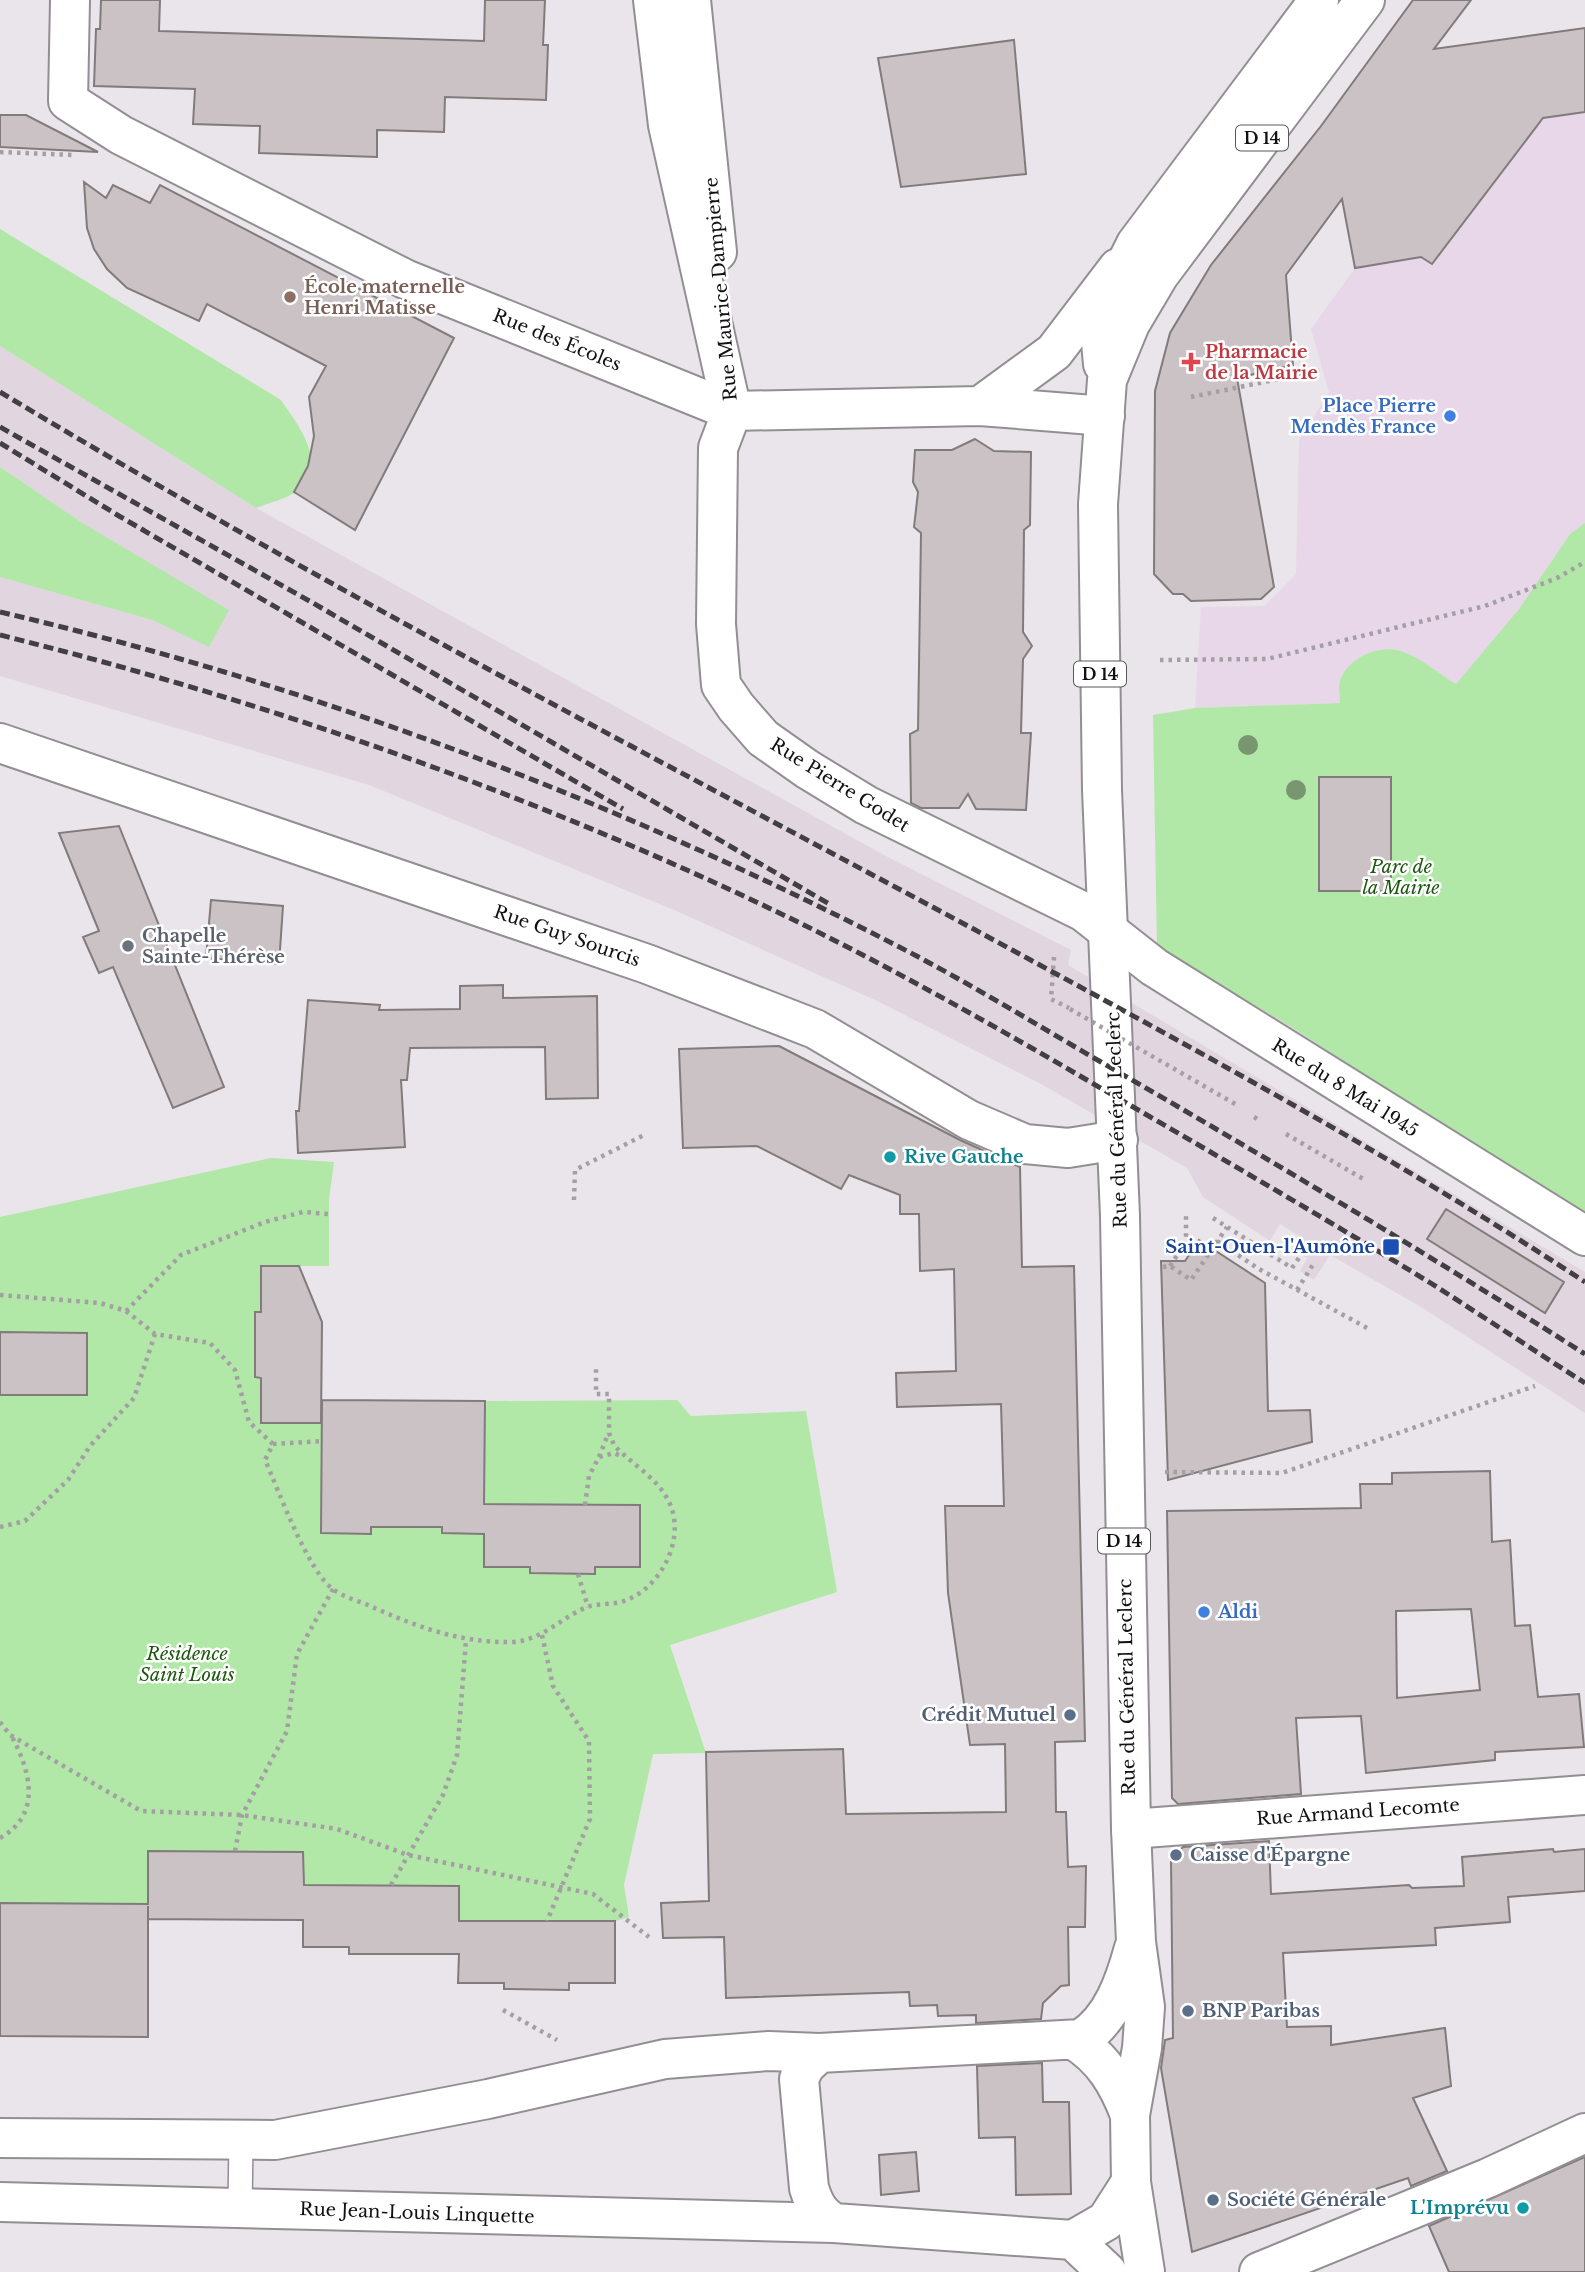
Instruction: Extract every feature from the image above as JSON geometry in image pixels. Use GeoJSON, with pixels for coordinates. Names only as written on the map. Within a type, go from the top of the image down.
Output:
{"type":"FeatureCollection","features":[{"type":"Feature","properties":{"kind":"street","name":"Rue des Écoles"},"geometry":{"type":"LineString","coordinates":[[70,0],[68,101],[121,135],[405,279],[732,411],[980,406],[1106,398]]}},
{"type":"Feature","properties":{"kind":"street","name":"Rue Maurice Dampierre"},"geometry":{"type":"LineString","coordinates":[[653,0],[668,125],[732,411]]}},
{"type":"Feature","properties":{"kind":"street","name":"Rue Maurice Dampierre"},"geometry":{"type":"LineString","coordinates":[[691,0],[732,411]]}},
{"type":"Feature","properties":{"kind":"street","name":"D 14"},"geometry":{"type":"LineString","coordinates":[[1110,932],[1102,790],[1099,612],[1098,504],[1106,398],[1102,324],[1108,300],[1136,244],[1319,0]]}},
{"type":"Feature","properties":{"kind":"street","name":"D 14"},"geometry":{"type":"LineString","coordinates":[[1106,398],[1130,324],[1159,275],[1365,0]]}},
{"type":"Feature","properties":{"kind":"street"},"geometry":{"type":"LineString","coordinates":[[980,406],[1054,352],[1136,244]]}},
{"type":"Feature","properties":{"kind":"street","name":"Rue Pierre Godet"},"geometry":{"type":"LineString","coordinates":[[732,411],[718,448],[716,624],[721,685],[736,707],[779,750],[866,805],[1084,912],[1110,932]]}},
{"type":"Feature","properties":{"kind":"street","name":"Rue Guy Sourcis"},"geometry":{"type":"LineString","coordinates":[[0,743],[647,964],[802,1024],[969,1120],[1025,1144],[1068,1148],[1118,1140]]}},
{"type":"Feature","properties":{"kind":"street","name":"Rue du Général Leclerc"},"geometry":{"type":"LineString","coordinates":[[1110,932],[1118,1140],[1131,1829],[1136,1942],[1145,2007],[1142,2048],[1130,2115],[1131,2182],[1145,2272]]}},
{"type":"Feature","properties":{"kind":"street","name":"Rue du 8 Mai 1945"},"geometry":{"type":"LineString","coordinates":[[1110,932],[1154,967],[1585,1237]]}},
{"type":"Feature","properties":{"kind":"street","name":"Rue Armand Lecomte"},"geometry":{"type":"LineString","coordinates":[[1131,1829],[1585,1795]]}},
{"type":"Feature","properties":{"kind":"street"},"geometry":{"type":"LineString","coordinates":[[0,2138],[275,2140],[488,2099],[665,2059],[769,2051],[819,2053],[1074,2040],[1089,2034],[1111,2006],[1126,1975],[1136,1942]]}},
{"type":"Feature","properties":{"kind":"street"},"geometry":{"type":"LineString","coordinates":[[1074,2040],[1095,2054],[1107,2068],[1120,2089],[1130,2115]]}},
{"type":"Feature","properties":{"kind":"street"},"geometry":{"type":"LineString","coordinates":[[819,2053],[805,2066],[799,2079],[803,2138],[809,2188],[814,2203],[834,2223]]}},
{"type":"Feature","properties":{"kind":"street"},"geometry":{"type":"LineString","coordinates":[[1259,2272],[1488,2178],[1585,2133]]}},
{"type":"Feature","properties":{"kind":"street"},"geometry":{"type":"LineString","coordinates":[[1107,2272],[1073,2240],[1105,2221],[1131,2182]]}},
{"type":"Feature","properties":{"kind":"street","name":"Rue Jean-Louis Linquette"},"geometry":{"type":"LineString","coordinates":[[0,2202],[834,2223],[1073,2240],[1105,2247],[1132,2272]]}},
{"type":"Feature","properties":{"kind":"lane"},"geometry":{"type":"LineString","coordinates":[[240,2208],[241,2140]]}},
{"type":"Feature","properties":{"kind":"path"},"geometry":{"type":"LineString","coordinates":[[0,152],[101,156],[121,135]]}},
{"type":"Feature","properties":{"kind":"path"},"geometry":{"type":"LineString","coordinates":[[1191,397],[1323,370]]}},
{"type":"Feature","properties":{"kind":"path"},"geometry":{"type":"LineString","coordinates":[[1160,660],[1267,660],[1485,606],[1558,578],[1585,562]]}},
{"type":"Feature","properties":{"kind":"path"},"geometry":{"type":"LineString","coordinates":[[1054,957],[1051,999],[1237,1105]]}},
{"type":"Feature","properties":{"kind":"path"},"geometry":{"type":"LineString","coordinates":[[1254,1117],[1261,1121]]}},
{"type":"Feature","properties":{"kind":"path"},"geometry":{"type":"LineString","coordinates":[[574,1200],[575,1170],[646,1134]]}},
{"type":"Feature","properties":{"kind":"path"},"geometry":{"type":"LineString","coordinates":[[1286,1134],[1365,1180]]}},
{"type":"Feature","properties":{"kind":"path"},"geometry":{"type":"LineString","coordinates":[[126,1311],[181,1255],[265,1222],[303,1212],[329,1214]]}},
{"type":"Feature","properties":{"kind":"path"},"geometry":{"type":"LineString","coordinates":[[1186,1216],[1186,1242],[1170,1266],[1191,1280],[1227,1227]]}},
{"type":"Feature","properties":{"kind":"path"},"geometry":{"type":"LineString","coordinates":[[1213,1218],[1292,1268],[1301,1255]]}},
{"type":"Feature","properties":{"kind":"path"},"geometry":{"type":"LineString","coordinates":[[1217,1241],[1297,1290],[1369,1329]]}},
{"type":"Feature","properties":{"kind":"path"},"geometry":{"type":"LineString","coordinates":[[1297,1290],[1314,1263]]}},
{"type":"Feature","properties":{"kind":"path"},"geometry":{"type":"LineString","coordinates":[[0,1295],[100,1303],[126,1311],[155,1334],[209,1343],[234,1370],[249,1422],[272,1444]]}},
{"type":"Feature","properties":{"kind":"path"},"geometry":{"type":"LineString","coordinates":[[0,1527],[25,1521],[68,1480],[90,1446],[134,1398],[155,1334]]}},
{"type":"Feature","properties":{"kind":"path"},"geometry":{"type":"LineString","coordinates":[[585,1505],[589,1476],[608,1433],[609,1394],[596,1394],[596,1369]]}},
{"type":"Feature","properties":{"kind":"path"},"geometry":{"type":"LineString","coordinates":[[1123,1472],[1282,1473],[1535,1386]]}},
{"type":"Feature","properties":{"kind":"path"},"geometry":{"type":"LineString","coordinates":[[322,1441],[281,1441],[272,1444],[265,1460],[310,1558],[333,1589],[408,1623],[466,1640],[513,1642],[542,1635],[588,1607],[623,1601],[650,1588],[667,1562],[673,1515],[669,1501],[659,1487],[625,1458],[608,1433]]}},
{"type":"Feature","properties":{"kind":"path"},"geometry":{"type":"LineString","coordinates":[[599,1457],[614,1453],[625,1458]]}},
{"type":"Feature","properties":{"kind":"path"},"geometry":{"type":"LineString","coordinates":[[578,1574],[588,1607]]}},
{"type":"Feature","properties":{"kind":"path"},"geometry":{"type":"LineString","coordinates":[[235,1852],[242,1815],[286,1731],[297,1654],[333,1589]]}},
{"type":"Feature","properties":{"kind":"path"},"geometry":{"type":"LineString","coordinates":[[542,1635],[553,1686],[589,1741],[590,1819],[559,1887],[547,1921]]}},
{"type":"Feature","properties":{"kind":"path"},"geometry":{"type":"LineString","coordinates":[[391,1885],[443,1795],[457,1755],[466,1640]]}},
{"type":"Feature","properties":{"kind":"path"},"geometry":{"type":"LineString","coordinates":[[0,1721],[24,1760],[30,1789],[26,1809],[0,1838]]}},
{"type":"Feature","properties":{"kind":"path"},"geometry":{"type":"LineString","coordinates":[[10,1735],[141,1811],[242,1815],[337,1829],[408,1855],[593,1894],[649,1937]]}},
{"type":"Feature","properties":{"kind":"shaded area","name":"Place Pierre Mendès France"},"geometry":{"type":"Polygon","coordinates":[[[1585,112],[1585,523],[1570,534],[1519,609],[1456,684],[1403,651],[1339,682],[1340,703],[1195,708],[1201,607],[1264,606],[1296,574],[1299,440],[1329,392],[1311,329],[1355,268],[1421,257],[1432,264],[1543,118],[1585,112]]]}},
{"type":"Feature","properties":{"kind":"shaded area"},"geometry":{"type":"Polygon","coordinates":[[[0,346],[256,508],[884,855],[1071,950],[1068,965],[1585,1272],[1585,1413],[1421,1307],[1330,1255],[1314,1280],[1300,1271],[1307,1258],[1292,1250],[1299,1236],[1280,1224],[1270,1241],[1203,1197],[1187,1168],[1041,1084],[875,1000],[674,910],[369,785],[0,676],[0,577],[152,620],[209,646],[84,524],[0,467],[0,346]]]}},
{"type":"Feature","properties":{"kind":"green space"},"geometry":{"type":"Polygon","coordinates":[[[0,229],[281,400],[302,433],[311,457],[311,468],[297,491],[256,508],[0,346],[0,229]]]}},
{"type":"Feature","properties":{"kind":"green space"},"geometry":{"type":"Polygon","coordinates":[[[0,467],[84,524],[229,610],[209,647],[152,620],[0,577],[0,467]]]}},
{"type":"Feature","properties":{"kind":"green space","name":"Parc de la Mairie"},"geometry":{"type":"Polygon","coordinates":[[[1585,523],[1585,1216],[1288,1025],[1157,948],[1153,715],[1195,708],[1340,703],[1340,681],[1344,672],[1366,654],[1385,649],[1411,655],[1456,684],[1519,609],[1570,534],[1585,523]]]}},
{"type":"Feature","properties":{"kind":"green space","name":"Résidence Saint Louis"},"geometry":{"type":"Polygon","coordinates":[[[271,1158],[334,1162],[329,1199],[329,1266],[262,1266],[261,1312],[255,1313],[255,1377],[261,1378],[261,1423],[322,1423],[322,1533],[370,1533],[371,1527],[442,1527],[443,1533],[484,1534],[530,1567],[531,1573],[595,1574],[595,1567],[640,1567],[639,1505],[484,1504],[485,1401],[677,1400],[691,1416],[806,1411],[837,1592],[670,1645],[706,1753],[653,1754],[624,1885],[629,1917],[615,1921],[459,1921],[458,1886],[304,1885],[303,1852],[148,1851],[148,1904],[0,1903],[0,1395],[86,1395],[87,1333],[0,1332],[0,1217],[271,1158]]]}},
{"type":"Feature","properties":{"kind":"building"},"geometry":{"type":"Polygon","coordinates":[[[101,0],[160,0],[159,31],[484,41],[485,0],[545,0],[543,45],[548,45],[546,100],[445,97],[444,132],[377,130],[377,157],[259,153],[260,126],[193,124],[195,89],[94,86],[96,29],[100,29],[101,0]]]}},
{"type":"Feature","properties":{"kind":"building"},"geometry":{"type":"Polygon","coordinates":[[[1413,0],[1471,0],[1434,49],[1585,28],[1585,112],[1543,118],[1432,264],[1421,257],[1355,268],[1342,199],[1286,275],[1293,365],[1237,378],[1274,587],[1261,599],[1191,601],[1183,594],[1173,594],[1154,574],[1155,391],[1170,333],[1211,265],[1321,126],[1413,0]]]}},
{"type":"Feature","properties":{"kind":"building"},"geometry":{"type":"Polygon","coordinates":[[[1014,40],[1026,174],[901,187],[878,58],[1014,40]]]}},
{"type":"Feature","properties":{"kind":"building"},"geometry":{"type":"Polygon","coordinates":[[[0,115],[26,115],[98,152],[0,147],[0,115]]]}},
{"type":"Feature","properties":{"kind":"building"},"geometry":{"type":"Polygon","coordinates":[[[84,182],[106,198],[113,185],[150,203],[160,185],[454,338],[355,530],[294,492],[308,466],[314,436],[309,397],[326,366],[207,304],[199,321],[127,288],[107,269],[94,249],[87,228],[84,182]]]}},
{"type":"Feature","properties":{"kind":"building"},"geometry":{"type":"Polygon","coordinates":[[[975,439],[994,451],[1031,452],[1030,525],[1024,530],[1023,632],[1032,646],[1023,659],[1021,733],[1031,733],[1026,810],[976,809],[968,794],[959,808],[921,808],[911,803],[910,734],[918,730],[921,533],[914,527],[918,492],[913,482],[915,450],[952,450],[975,439]]]}},
{"type":"Feature","properties":{"kind":"building"},"geometry":{"type":"Polygon","coordinates":[[[1319,777],[1391,777],[1391,891],[1319,891],[1319,777]]]}},
{"type":"Feature","properties":{"kind":"building","name":"Chapelle Sainte-Thérèse"},"geometry":{"type":"Polygon","coordinates":[[[119,826],[224,1087],[173,1108],[113,967],[99,973],[83,937],[99,931],[59,833],[119,826]]]}},
{"type":"Feature","properties":{"kind":"building"},"geometry":{"type":"Polygon","coordinates":[[[211,900],[283,906],[279,964],[206,958],[211,900]]]}},
{"type":"Feature","properties":{"kind":"building"},"geometry":{"type":"Polygon","coordinates":[[[503,985],[503,998],[597,996],[598,1098],[546,1099],[545,1047],[410,1048],[407,1080],[401,1080],[405,1147],[298,1153],[296,1111],[299,1111],[308,1000],[380,1005],[379,1010],[460,1009],[460,986],[503,985]]]}},
{"type":"Feature","properties":{"kind":"building"},"geometry":{"type":"Polygon","coordinates":[[[779,1046],[960,1140],[1020,1167],[1022,1267],[1074,1266],[1085,1741],[1055,1742],[1056,1812],[1066,1812],[1068,1867],[1086,1866],[1085,1927],[1068,1927],[1069,1985],[1061,1986],[1043,2003],[1041,2019],[976,2023],[976,2015],[938,2016],[937,2005],[910,2006],[909,1992],[726,1998],[724,1937],[663,1938],[661,1903],[709,1901],[706,1752],[843,1749],[846,1814],[1006,1812],[1005,1744],[970,1745],[948,1593],[945,1506],[1004,1506],[1001,1404],[897,1407],[896,1373],[956,1371],[954,1269],[920,1271],[919,1214],[900,1214],[900,1195],[849,1175],[841,1189],[757,1146],[683,1148],[679,1049],[779,1046]]]}},
{"type":"Feature","properties":{"kind":"building"},"geometry":{"type":"Polygon","coordinates":[[[1446,1209],[1564,1282],[1545,1313],[1427,1239],[1446,1209]]]}},
{"type":"Feature","properties":{"kind":"building"},"geometry":{"type":"Polygon","coordinates":[[[1199,1240],[1265,1283],[1268,1411],[1310,1410],[1312,1442],[1168,1480],[1161,1261],[1185,1261],[1199,1240]]]}},
{"type":"Feature","properties":{"kind":"building"},"geometry":{"type":"Polygon","coordinates":[[[261,1266],[299,1266],[322,1322],[321,1423],[261,1423],[261,1378],[255,1377],[255,1312],[261,1312],[261,1266]]]}},
{"type":"Feature","properties":{"kind":"building"},"geometry":{"type":"Polygon","coordinates":[[[0,1332],[87,1333],[87,1395],[0,1395],[0,1332]]]}},
{"type":"Feature","properties":{"kind":"building"},"geometry":{"type":"Polygon","coordinates":[[[322,1400],[485,1401],[484,1504],[640,1505],[640,1567],[595,1567],[595,1574],[530,1573],[530,1567],[484,1567],[484,1534],[442,1533],[442,1527],[371,1527],[371,1534],[321,1533],[322,1400]]]}},
{"type":"Feature","properties":{"kind":"building"},"geometry":{"type":"Polygon","coordinates":[[[1490,1471],[1492,1542],[1510,1540],[1515,1626],[1530,1625],[1538,1697],[1579,1694],[1584,1747],[1495,1752],[1495,1760],[1366,1773],[1361,1716],[1296,1718],[1301,1794],[1178,1804],[1172,1798],[1167,1511],[1361,1508],[1360,1484],[1392,1484],[1392,1473],[1490,1471]],[[1471,1609],[1396,1611],[1397,1698],[1480,1690],[1471,1609]]]}},
{"type":"Feature","properties":{"kind":"building"},"geometry":{"type":"Polygon","coordinates":[[[1269,1841],[1271,1894],[1409,1885],[1412,1888],[1464,1886],[1462,1857],[1553,1849],[1554,1852],[1585,1849],[1585,1891],[1508,1897],[1510,1922],[1435,1928],[1436,1945],[1283,1953],[1287,2027],[1331,2026],[1331,2045],[1445,2028],[1451,2086],[1413,2098],[1447,2171],[1411,2186],[1408,2178],[1192,2252],[1161,2068],[1165,2040],[1173,2038],[1171,1861],[1183,1847],[1269,1841]]]}},
{"type":"Feature","properties":{"kind":"building"},"geometry":{"type":"Polygon","coordinates":[[[148,1851],[303,1852],[304,1885],[459,1886],[459,1921],[615,1921],[615,1983],[569,1983],[569,1990],[504,1989],[504,1983],[458,1983],[459,1954],[349,1954],[349,1947],[303,1947],[303,1920],[148,1919],[148,2037],[0,2036],[0,1903],[148,1904],[148,1851]]]}},
{"type":"Feature","properties":{"kind":"building"},"geometry":{"type":"Polygon","coordinates":[[[1042,2063],[1043,2102],[1069,2102],[1071,2194],[1016,2195],[1015,2137],[979,2138],[977,2066],[1042,2063]]]}},
{"type":"Feature","properties":{"kind":"building"},"geometry":{"type":"Polygon","coordinates":[[[916,2152],[919,2191],[881,2195],[879,2155],[916,2152]]]}},
{"type":"Feature","properties":{"kind":"building","name":"L'Imprévu"},"geometry":{"type":"Polygon","coordinates":[[[1585,2157],[1585,2272],[1449,2272],[1429,2226],[1585,2157]]]}},
{"type":"Feature","properties":{"kind":"railway"},"geometry":{"type":"LineString","coordinates":[[0,392],[359,599],[968,926],[1280,1098],[1434,1187],[1585,1282]]}},
{"type":"Feature","properties":{"kind":"railway"},"geometry":{"type":"LineString","coordinates":[[0,427],[313,603],[831,905]]}},
{"type":"Feature","properties":{"kind":"railway"},"geometry":{"type":"LineString","coordinates":[[0,443],[119,516],[623,809]]}},
{"type":"Feature","properties":{"kind":"railway"},"geometry":{"type":"LineString","coordinates":[[0,612],[117,641],[350,712],[578,798],[690,846],[801,898],[957,978],[1344,1205],[1585,1354]]}},
{"type":"Feature","properties":{"kind":"railway"},"geometry":{"type":"LineString","coordinates":[[0,635],[205,691],[406,758],[605,834],[798,922],[959,1007],[1234,1166],[1429,1282],[1585,1383]]}},
{"type":"Feature","properties":{"kind":"place","name":"École maternelle Henri Matisse"},"geometry":{"type":"Point","coordinates":[290,297]}},
{"type":"Feature","properties":{"kind":"place","name":"Pharmacie de la Mairie"},"geometry":{"type":"Point","coordinates":[1191,362]}},
{"type":"Feature","properties":{"kind":"place","name":"Place Pierre Mendès France"},"geometry":{"type":"Point","coordinates":[1450,416]}},
{"type":"Feature","properties":{"kind":"place","name":"Chapelle Sainte-Thérèse"},"geometry":{"type":"Point","coordinates":[128,946]}},
{"type":"Feature","properties":{"kind":"place","name":"Rive Gauche"},"geometry":{"type":"Point","coordinates":[890,1157]}},
{"type":"Feature","properties":{"kind":"place","name":"Saint-Ouen-l'Aumône"},"geometry":{"type":"Point","coordinates":[1391,1247]}},
{"type":"Feature","properties":{"kind":"place","name":"Aldi"},"geometry":{"type":"Point","coordinates":[1204,1612]}},
{"type":"Feature","properties":{"kind":"place","name":"Crédit Mutuel"},"geometry":{"type":"Point","coordinates":[1070,1715]}},
{"type":"Feature","properties":{"kind":"place","name":"Caisse d'Épargne"},"geometry":{"type":"Point","coordinates":[1176,1855]}},
{"type":"Feature","properties":{"kind":"place","name":"BNP Paribas"},"geometry":{"type":"Point","coordinates":[1188,2011]}},
{"type":"Feature","properties":{"kind":"place","name":"Société Générale"},"geometry":{"type":"Point","coordinates":[1213,2200]}},
{"type":"Feature","properties":{"kind":"place","name":"L'Imprévu"},"geometry":{"type":"Point","coordinates":[1523,2208]}}]}
